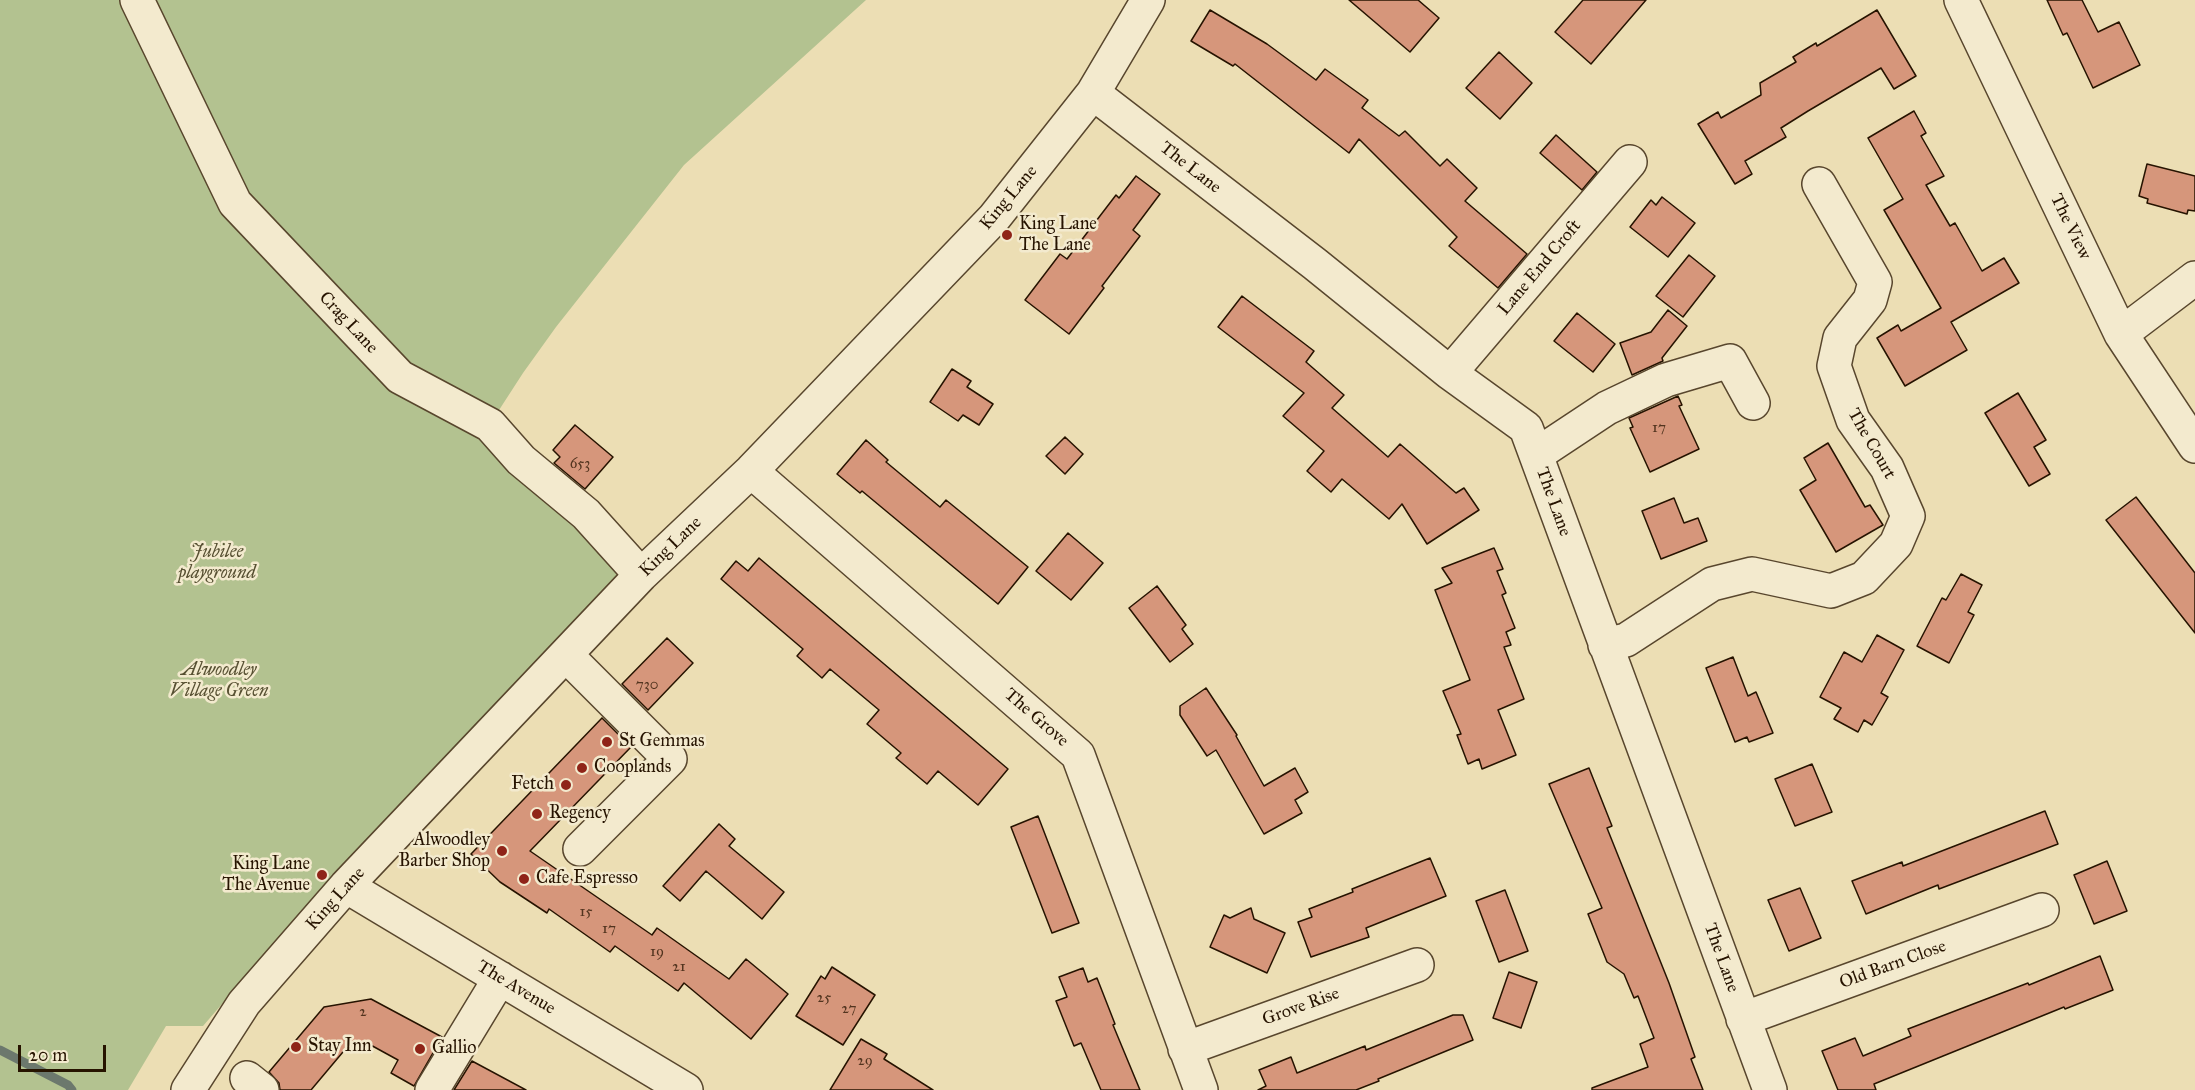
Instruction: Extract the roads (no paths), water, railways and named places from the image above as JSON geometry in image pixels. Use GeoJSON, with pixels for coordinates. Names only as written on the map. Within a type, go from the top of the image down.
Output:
{"type":"FeatureCollection","features":[{"type":"Feature","properties":{"kind":"street","name":"Crag Lane"},"geometry":{"type":"LineString","coordinates":[[137,0],[235,204],[400,377],[490,425],[521,460],[586,514],[641,575]]}},
{"type":"Feature","properties":{"kind":"street","name":"King Lane"},"geometry":{"type":"LineString","coordinates":[[188,1090],[244,1003],[346,886],[641,575],[751,471],[994,218],[1093,93],[1148,0]]}},
{"type":"Feature","properties":{"kind":"street","name":"The View"},"geometry":{"type":"LineString","coordinates":[[1961,0],[2121,334],[2195,446]]}},
{"type":"Feature","properties":{"kind":"street","name":"The Lane"},"geometry":{"type":"LineString","coordinates":[[1093,93],[1316,264],[1450,373],[1526,428],[1770,1090]]}},
{"type":"Feature","properties":{"kind":"street","name":"Lane End Croft"},"geometry":{"type":"LineString","coordinates":[[1450,373],[1630,162]]}},
{"type":"Feature","properties":{"kind":"street","name":"The Court"},"geometry":{"type":"LineString","coordinates":[[1605,645],[1626,640],[1712,584],[1752,574],[1831,591],[1864,578],[1896,544],[1908,516],[1887,468],[1852,420],[1834,366],[1840,338],[1870,300],[1875,282],[1819,184]]}},
{"type":"Feature","properties":{"kind":"street"},"geometry":{"type":"LineString","coordinates":[[2121,334],[2195,278]]}},
{"type":"Feature","properties":{"kind":"street"},"geometry":{"type":"LineString","coordinates":[[1536,455],[1607,408],[1666,380],[1730,361],[1753,403]]}},
{"type":"Feature","properties":{"kind":"street","name":"The Grove"},"geometry":{"type":"LineString","coordinates":[[751,471],[1078,755],[1201,1090]]}},
{"type":"Feature","properties":{"kind":"street"},"geometry":{"type":"LineString","coordinates":[[582,535],[595,534],[606,540],[641,575]]}},
{"type":"Feature","properties":{"kind":"street"},"geometry":{"type":"LineString","coordinates":[[566,655],[670,759],[580,849]]}},
{"type":"Feature","properties":{"kind":"street","name":"The Avenue"},"geometry":{"type":"LineString","coordinates":[[346,886],[686,1090]]}},
{"type":"Feature","properties":{"kind":"street","name":"Old Barn Close"},"geometry":{"type":"LineString","coordinates":[[1743,1019],[2042,910]]}},
{"type":"Feature","properties":{"kind":"street","name":"Grove Rise"},"geometry":{"type":"LineString","coordinates":[[1185,1049],[1417,965]]}},
{"type":"Feature","properties":{"kind":"street"},"geometry":{"type":"LineString","coordinates":[[432,1090],[500,978]]}},
{"type":"Feature","properties":{"kind":"waterway"},"geometry":{"type":"LineString","coordinates":[[0,1050],[68,1085],[72,1090]]}},
{"type":"Feature","properties":{"kind":"place","name":"King Lane The Lane"},"geometry":{"type":"Point","coordinates":[1007,235]}},
{"type":"Feature","properties":{"kind":"place","name":"St Gemmas"},"geometry":{"type":"Point","coordinates":[607,742]}},
{"type":"Feature","properties":{"kind":"place","name":"Cooplands"},"geometry":{"type":"Point","coordinates":[582,768]}},
{"type":"Feature","properties":{"kind":"place","name":"Fetch"},"geometry":{"type":"Point","coordinates":[566,785]}},
{"type":"Feature","properties":{"kind":"place","name":"Regency"},"geometry":{"type":"Point","coordinates":[537,814]}},
{"type":"Feature","properties":{"kind":"place","name":"Alwoodley Barber Shop"},"geometry":{"type":"Point","coordinates":[502,851]}},
{"type":"Feature","properties":{"kind":"place","name":"King Lane The Avenue"},"geometry":{"type":"Point","coordinates":[322,875]}},
{"type":"Feature","properties":{"kind":"place","name":"Cafe Espresso"},"geometry":{"type":"Point","coordinates":[524,879]}},
{"type":"Feature","properties":{"kind":"place","name":"Stay Inn"},"geometry":{"type":"Point","coordinates":[296,1047]}},
{"type":"Feature","properties":{"kind":"place","name":"Gallio"},"geometry":{"type":"Point","coordinates":[420,1049]}},
{"type":"Feature","properties":{"kind":"park label","name":"Jubilee playground"},"geometry":{"type":"Point","coordinates":[217,563]}},
{"type":"Feature","properties":{"kind":"park label","name":"Alwoodley Village Green"},"geometry":{"type":"Point","coordinates":[219,681]}}]}
